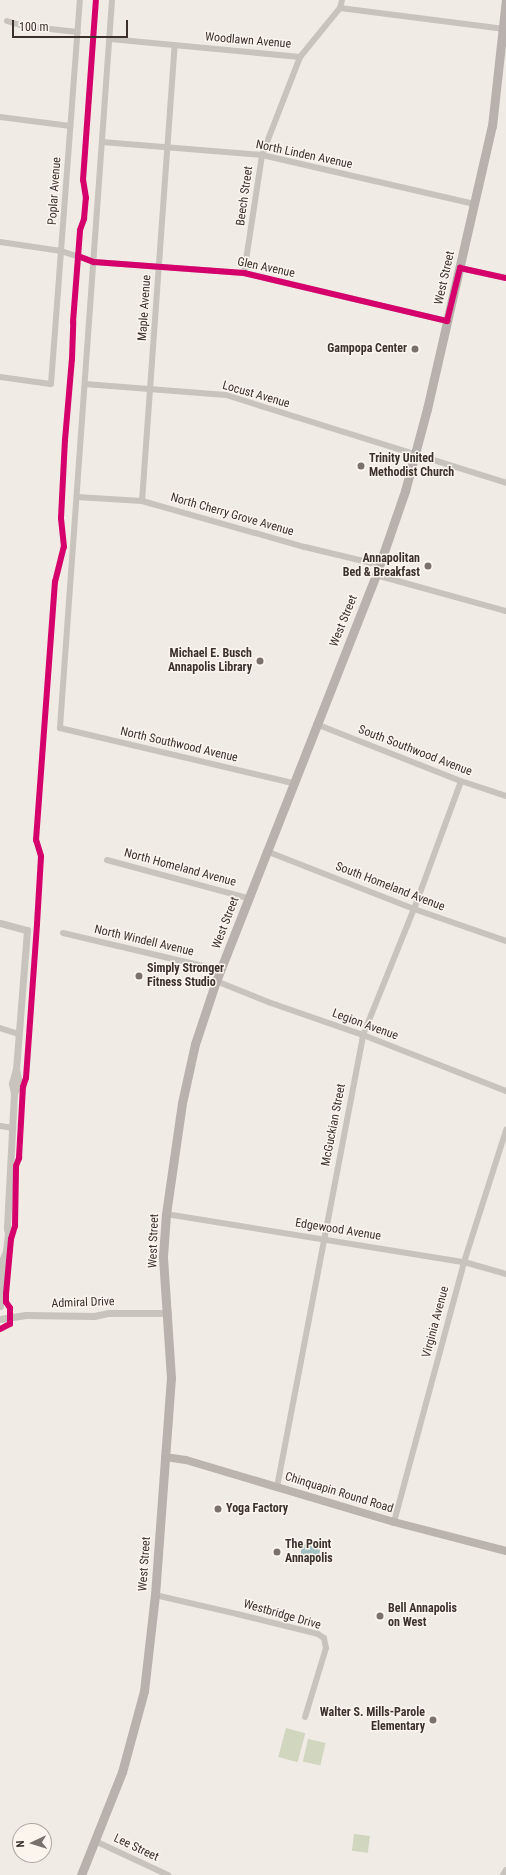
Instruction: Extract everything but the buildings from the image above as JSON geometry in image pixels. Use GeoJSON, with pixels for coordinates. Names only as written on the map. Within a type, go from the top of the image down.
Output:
{"type":"FeatureCollection","features":[{"type":"Feature","properties":{"kind":"main road","name":"West Street"},"geometry":{"type":"LineString","coordinates":[[81,1875],[122,1772],[136,1726],[144,1691],[155,1595],[171,1378],[168,1313],[163,1256],[166,1214],[182,1103],[195,1044],[220,970],[380,565],[405,491],[460,268],[492,126],[506,0]]}},
{"type":"Feature","properties":{"kind":"main road","name":"Chinquapin Round Road"},"geometry":{"type":"LineString","coordinates":[[165,1456],[186,1460],[394,1522],[506,1551]]}},
{"type":"Feature","properties":{"kind":"street","name":"Poplar Avenue"},"geometry":{"type":"LineString","coordinates":[[0,377],[51,384],[80,0]]}},
{"type":"Feature","properties":{"kind":"street"},"geometry":{"type":"LineString","coordinates":[[76,497],[112,0]]}},
{"type":"Feature","properties":{"kind":"street"},"geometry":{"type":"LineString","coordinates":[[342,0],[340,8],[503,29]]}},
{"type":"Feature","properties":{"kind":"street","name":"Woodlawn Avenue"},"geometry":{"type":"LineString","coordinates":[[110,39],[300,56],[340,8]]}},
{"type":"Feature","properties":{"kind":"street"},"geometry":{"type":"LineString","coordinates":[[7,21],[23,26],[78,32]]}},
{"type":"Feature","properties":{"kind":"street","name":"Maple Avenue"},"geometry":{"type":"LineString","coordinates":[[142,501],[175,45]]}},
{"type":"Feature","properties":{"kind":"street","name":"Beech Street"},"geometry":{"type":"LineString","coordinates":[[244,273],[262,155],[300,56]]}},
{"type":"Feature","properties":{"kind":"street"},"geometry":{"type":"LineString","coordinates":[[0,117],[70,126]]}},
{"type":"Feature","properties":{"kind":"street","name":"North Linden Avenue"},"geometry":{"type":"LineString","coordinates":[[102,142],[262,155],[474,204]]}},
{"type":"Feature","properties":{"kind":"street","name":"Glen Avenue"},"geometry":{"type":"LineString","coordinates":[[0,242],[61,251],[94,262],[159,268],[244,273],[446,321]]}},
{"type":"Feature","properties":{"kind":"street"},"geometry":{"type":"LineString","coordinates":[[460,268],[506,278]]}},
{"type":"Feature","properties":{"kind":"street","name":"Locust Avenue"},"geometry":{"type":"LineString","coordinates":[[85,384],[150,388],[226,396],[415,453],[506,483]]}},
{"type":"Feature","properties":{"kind":"street","name":"North Cherry Grove Avenue"},"geometry":{"type":"LineString","coordinates":[[76,497],[142,501],[305,547],[380,565]]}},
{"type":"Feature","properties":{"kind":"street","name":"North Southwood Avenue"},"geometry":{"type":"LineString","coordinates":[[76,497],[60,728],[293,783]]}},
{"type":"Feature","properties":{"kind":"street"},"geometry":{"type":"LineString","coordinates":[[376,575],[506,611]]}},
{"type":"Feature","properties":{"kind":"street","name":"South Southwood Avenue"},"geometry":{"type":"LineString","coordinates":[[316,724],[461,781],[506,796]]}},
{"type":"Feature","properties":{"kind":"street","name":"McGuckian Street"},"geometry":{"type":"LineString","coordinates":[[277,1487],[363,1035],[414,909],[461,781]]}},
{"type":"Feature","properties":{"kind":"street","name":"South Homeland Avenue"},"geometry":{"type":"LineString","coordinates":[[266,851],[414,909],[506,942]]}},
{"type":"Feature","properties":{"kind":"street","name":"North Homeland Avenue"},"geometry":{"type":"LineString","coordinates":[[107,860],[248,898]]}},
{"type":"Feature","properties":{"kind":"street"},"geometry":{"type":"LineString","coordinates":[[0,923],[27,930],[16,1069],[19,1077],[19,1084],[14,1093],[6,1251],[1,1272],[0,1306]]}},
{"type":"Feature","properties":{"kind":"street","name":"North Windell Avenue"},"geometry":{"type":"LineString","coordinates":[[63,933],[220,970]]}},
{"type":"Feature","properties":{"kind":"street","name":"Legion Avenue"},"geometry":{"type":"LineString","coordinates":[[216,981],[271,1003],[363,1035],[506,1091]]}},
{"type":"Feature","properties":{"kind":"street"},"geometry":{"type":"LineString","coordinates":[[0,1028],[19,1034]]}},
{"type":"Feature","properties":{"kind":"street"},"geometry":{"type":"LineString","coordinates":[[0,1126],[13,1128]]}},
{"type":"Feature","properties":{"kind":"street","name":"Virginia Avenue"},"geometry":{"type":"LineString","coordinates":[[394,1522],[464,1262],[506,1130]]}},
{"type":"Feature","properties":{"kind":"street","name":"Edgewood Avenue"},"geometry":{"type":"LineString","coordinates":[[166,1214],[464,1262],[506,1274]]}},
{"type":"Feature","properties":{"kind":"street","name":"Admiral Drive"},"geometry":{"type":"LineString","coordinates":[[0,1319],[26,1315],[94,1316],[108,1313],[168,1313]]}},
{"type":"Feature","properties":{"kind":"street","name":"Westbridge Drive"},"geometry":{"type":"LineString","coordinates":[[155,1595],[318,1634],[324,1638],[326,1648],[305,1717]]}},
{"type":"Feature","properties":{"kind":"street","name":"Lee Street"},"geometry":{"type":"LineString","coordinates":[[95,1841],[168,1875]]}},
{"type":"Feature","properties":{"kind":"street"},"geometry":{"type":"LineString","coordinates":[[504,1875],[506,1870]]}},
{"type":"Feature","properties":{"kind":"green space"},"geometry":{"type":"Polygon","coordinates":[[[286,1728],[305,1733],[298,1762],[278,1757],[286,1728]]]}},
{"type":"Feature","properties":{"kind":"green space"},"geometry":{"type":"Polygon","coordinates":[[[308,1739],[326,1743],[320,1765],[303,1761],[308,1739]]]}},
{"type":"Feature","properties":{"kind":"green space"},"geometry":{"type":"Polygon","coordinates":[[[354,1834],[370,1836],[368,1853],[352,1851],[354,1834]]]}},
{"type":"Feature","properties":{"kind":"water"},"geometry":{"type":"Polygon","coordinates":[[[305,1544],[320,1549],[319,1558],[301,1556],[301,1549],[305,1544]]]}},
{"type":"Feature","properties":{"kind":"cycle path"},"geometry":{"type":"LineString","coordinates":[[0,1329],[10,1324],[10,1308],[6,1302],[6,1294],[11,1239],[15,1226],[16,1166],[19,1158],[23,1087],[26,1078],[37,924],[41,856],[36,840],[55,582],[64,547],[61,518],[65,440],[72,359],[73,322],[80,230],[84,219],[86,198],[83,180],[96,0]]}},
{"type":"Feature","properties":{"kind":"cycle path"},"geometry":{"type":"LineString","coordinates":[[78,256],[94,262],[244,273],[447,321],[460,268],[506,278]]}},
{"type":"Feature","properties":{"kind":"place","name":"Gampopa Center"},"geometry":{"type":"Point","coordinates":[415,349]}},
{"type":"Feature","properties":{"kind":"place","name":"Trinity United Methodist Church"},"geometry":{"type":"Point","coordinates":[361,466]}},
{"type":"Feature","properties":{"kind":"place","name":"Annapolitan Bed & Breakfast"},"geometry":{"type":"Point","coordinates":[428,566]}},
{"type":"Feature","properties":{"kind":"place","name":"Michael E. Busch Annapolis Library"},"geometry":{"type":"Point","coordinates":[260,661]}},
{"type":"Feature","properties":{"kind":"place","name":"Simply Stronger Fitness Studio"},"geometry":{"type":"Point","coordinates":[139,976]}},
{"type":"Feature","properties":{"kind":"place","name":"Yoga Factory"},"geometry":{"type":"Point","coordinates":[218,1509]}},
{"type":"Feature","properties":{"kind":"place","name":"The Point Annapolis"},"geometry":{"type":"Point","coordinates":[277,1552]}},
{"type":"Feature","properties":{"kind":"place","name":"Bell Annapolis on West"},"geometry":{"type":"Point","coordinates":[380,1616]}},
{"type":"Feature","properties":{"kind":"place","name":"Walter S. Mills-Parole Elementary"},"geometry":{"type":"Point","coordinates":[433,1720]}}]}
